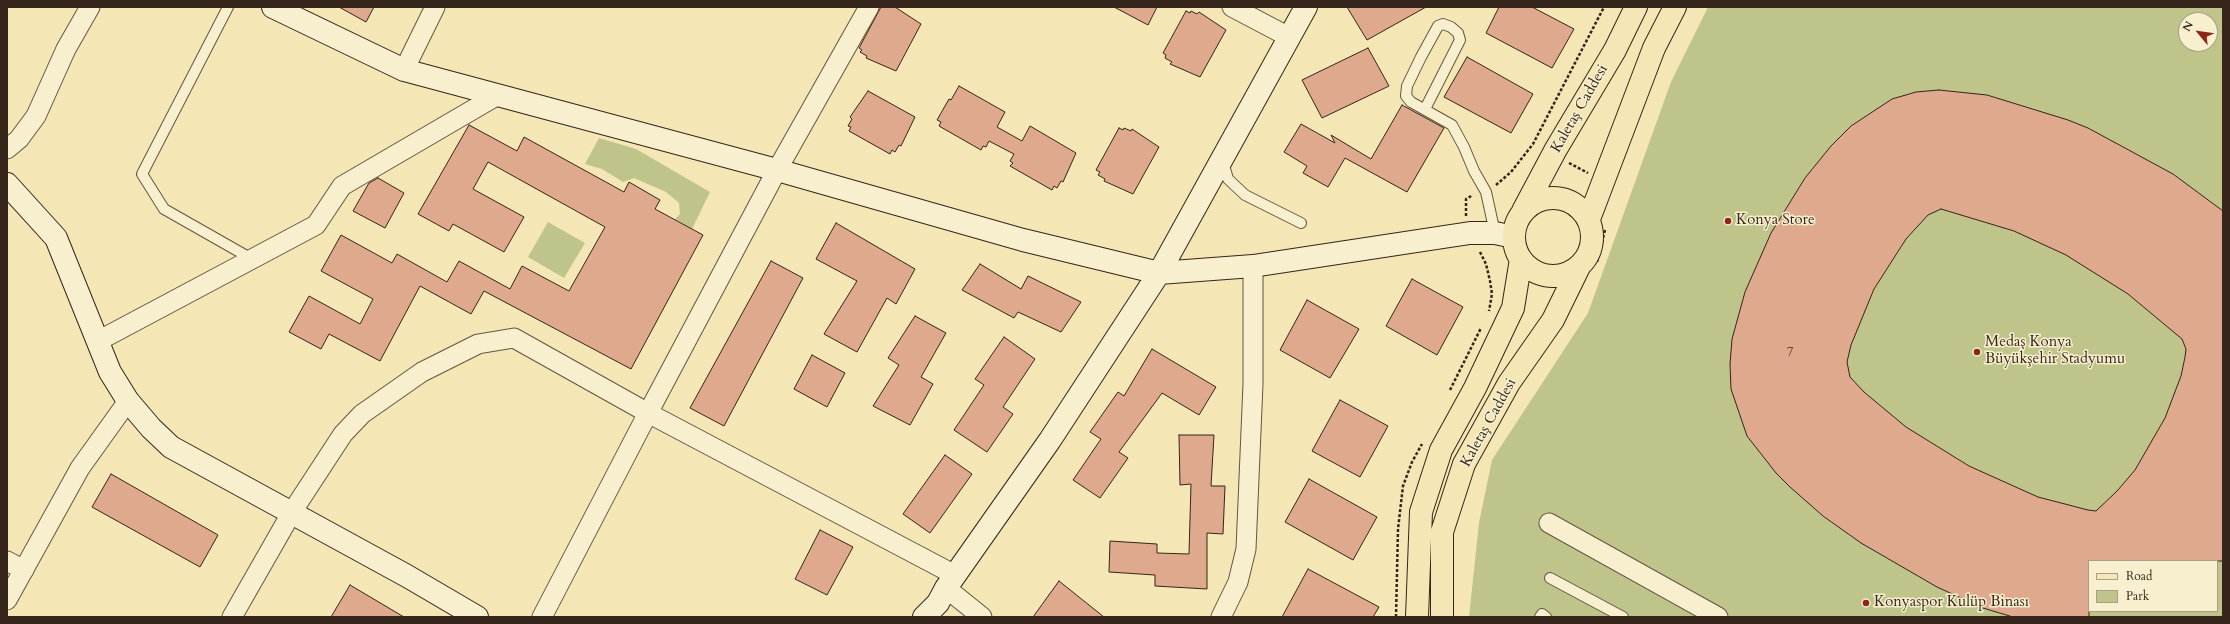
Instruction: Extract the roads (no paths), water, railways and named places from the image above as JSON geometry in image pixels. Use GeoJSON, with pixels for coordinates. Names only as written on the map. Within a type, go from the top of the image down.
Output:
{"type":"FeatureCollection","features":[{"type":"Feature","properties":{"kind":"main road","name":"Kaletaş Caddesi"},"geometry":{"type":"LineString","coordinates":[[1523,211],[1553,155],[1615,50],[1636,7]]}},
{"type":"Feature","properties":{"kind":"main road"},"geometry":{"type":"LineString","coordinates":[[1589,219],[1654,48],[1675,7]]}},
{"type":"Feature","properties":{"kind":"main road"},"geometry":{"type":"LineString","coordinates":[[1546,198],[1558,198],[1571,201],[1581,209],[1589,219],[1592,232],[1592,245],[1587,257],[1578,267],[1567,274],[1548,275],[1530,269],[1521,259],[1514,246],[1504,235],[1523,211],[1533,202],[1546,198]]}},
{"type":"Feature","properties":{"kind":"main road","name":"Kaletaş Caddesi"},"geometry":{"type":"LineString","coordinates":[[1417,617],[1421,512],[1441,450],[1474,388],[1513,308],[1521,259]]}},
{"type":"Feature","properties":{"kind":"main road","name":"Kaletaş Caddesi"},"geometry":{"type":"LineString","coordinates":[[1442,617],[1442,532],[1464,464],[1510,383],[1553,320],[1578,267]]}},
{"type":"Feature","properties":{"kind":"street"},"geometry":{"type":"LineString","coordinates":[[7,149],[19,139],[36,116],[66,49],[90,7]]}},
{"type":"Feature","properties":{"kind":"street"},"geometry":{"type":"LineString","coordinates":[[273,7],[404,70],[777,170],[1023,240],[1159,273],[1253,266],[1470,233],[1504,235]]}},
{"type":"Feature","properties":{"kind":"street"},"geometry":{"type":"LineString","coordinates":[[404,70],[435,7]]}},
{"type":"Feature","properties":{"kind":"street"},"geometry":{"type":"LineString","coordinates":[[542,617],[777,170],[869,7]]}},
{"type":"Feature","properties":{"kind":"street"},"geometry":{"type":"LineString","coordinates":[[1232,7],[1289,37]]}},
{"type":"Feature","properties":{"kind":"street"},"geometry":{"type":"LineString","coordinates":[[924,617],[938,603],[950,581],[1050,440],[1159,273],[1306,7]]}},
{"type":"Feature","properties":{"kind":"street"},"geometry":{"type":"LineString","coordinates":[[98,341],[316,225],[342,186],[498,95]]}},
{"type":"Feature","properties":{"kind":"street"},"geometry":{"type":"LineString","coordinates":[[7,184],[56,238],[110,372],[128,401],[151,428],[171,447],[292,512],[477,617]]}},
{"type":"Feature","properties":{"kind":"street"},"geometry":{"type":"LineString","coordinates":[[1222,617],[1238,582],[1246,549],[1253,384],[1253,266]]}},
{"type":"Feature","properties":{"kind":"street"},"geometry":{"type":"LineString","coordinates":[[232,617],[292,512],[342,434],[362,414],[422,372],[478,344],[514,338],[950,581],[982,617]]}},
{"type":"Feature","properties":{"kind":"street"},"geometry":{"type":"LineString","coordinates":[[7,600],[80,468],[128,401]]}},
{"type":"Feature","properties":{"kind":"street"},"geometry":{"type":"LineString","coordinates":[[1549,523],[1718,617]]}},
{"type":"Feature","properties":{"kind":"street"},"geometry":{"type":"LineString","coordinates":[[7,561],[24,570]]}},
{"type":"Feature","properties":{"kind":"lane"},"geometry":{"type":"LineString","coordinates":[[228,7],[142,174],[164,209],[252,259]]}},
{"type":"Feature","properties":{"kind":"lane"},"geometry":{"type":"LineString","coordinates":[[1425,109],[1460,40],[1458,33],[1451,27],[1443,24],[1438,26],[1407,86],[1406,96],[1411,102],[1452,125],[1486,192],[1504,235]]}},
{"type":"Feature","properties":{"kind":"lane"},"geometry":{"type":"LineString","coordinates":[[1222,158],[1228,179],[1245,195],[1301,223]]}},
{"type":"Feature","properties":{"kind":"lane"},"geometry":{"type":"LineString","coordinates":[[1550,578],[1623,617]]}},
{"type":"Feature","properties":{"kind":"lane"},"geometry":{"type":"LineString","coordinates":[[1540,617],[1542,614],[1546,617]]}},
{"type":"Feature","properties":{"kind":"place","name":"Konya Store"},"geometry":{"type":"Point","coordinates":[1728,221]}},
{"type":"Feature","properties":{"kind":"place","name":"Medaş Konya Büyükşehir Stadyumu"},"geometry":{"type":"Point","coordinates":[1977,352]}},
{"type":"Feature","properties":{"kind":"place","name":"Konyaspor Kulüp Binası"},"geometry":{"type":"Point","coordinates":[1866,603]}}]}
